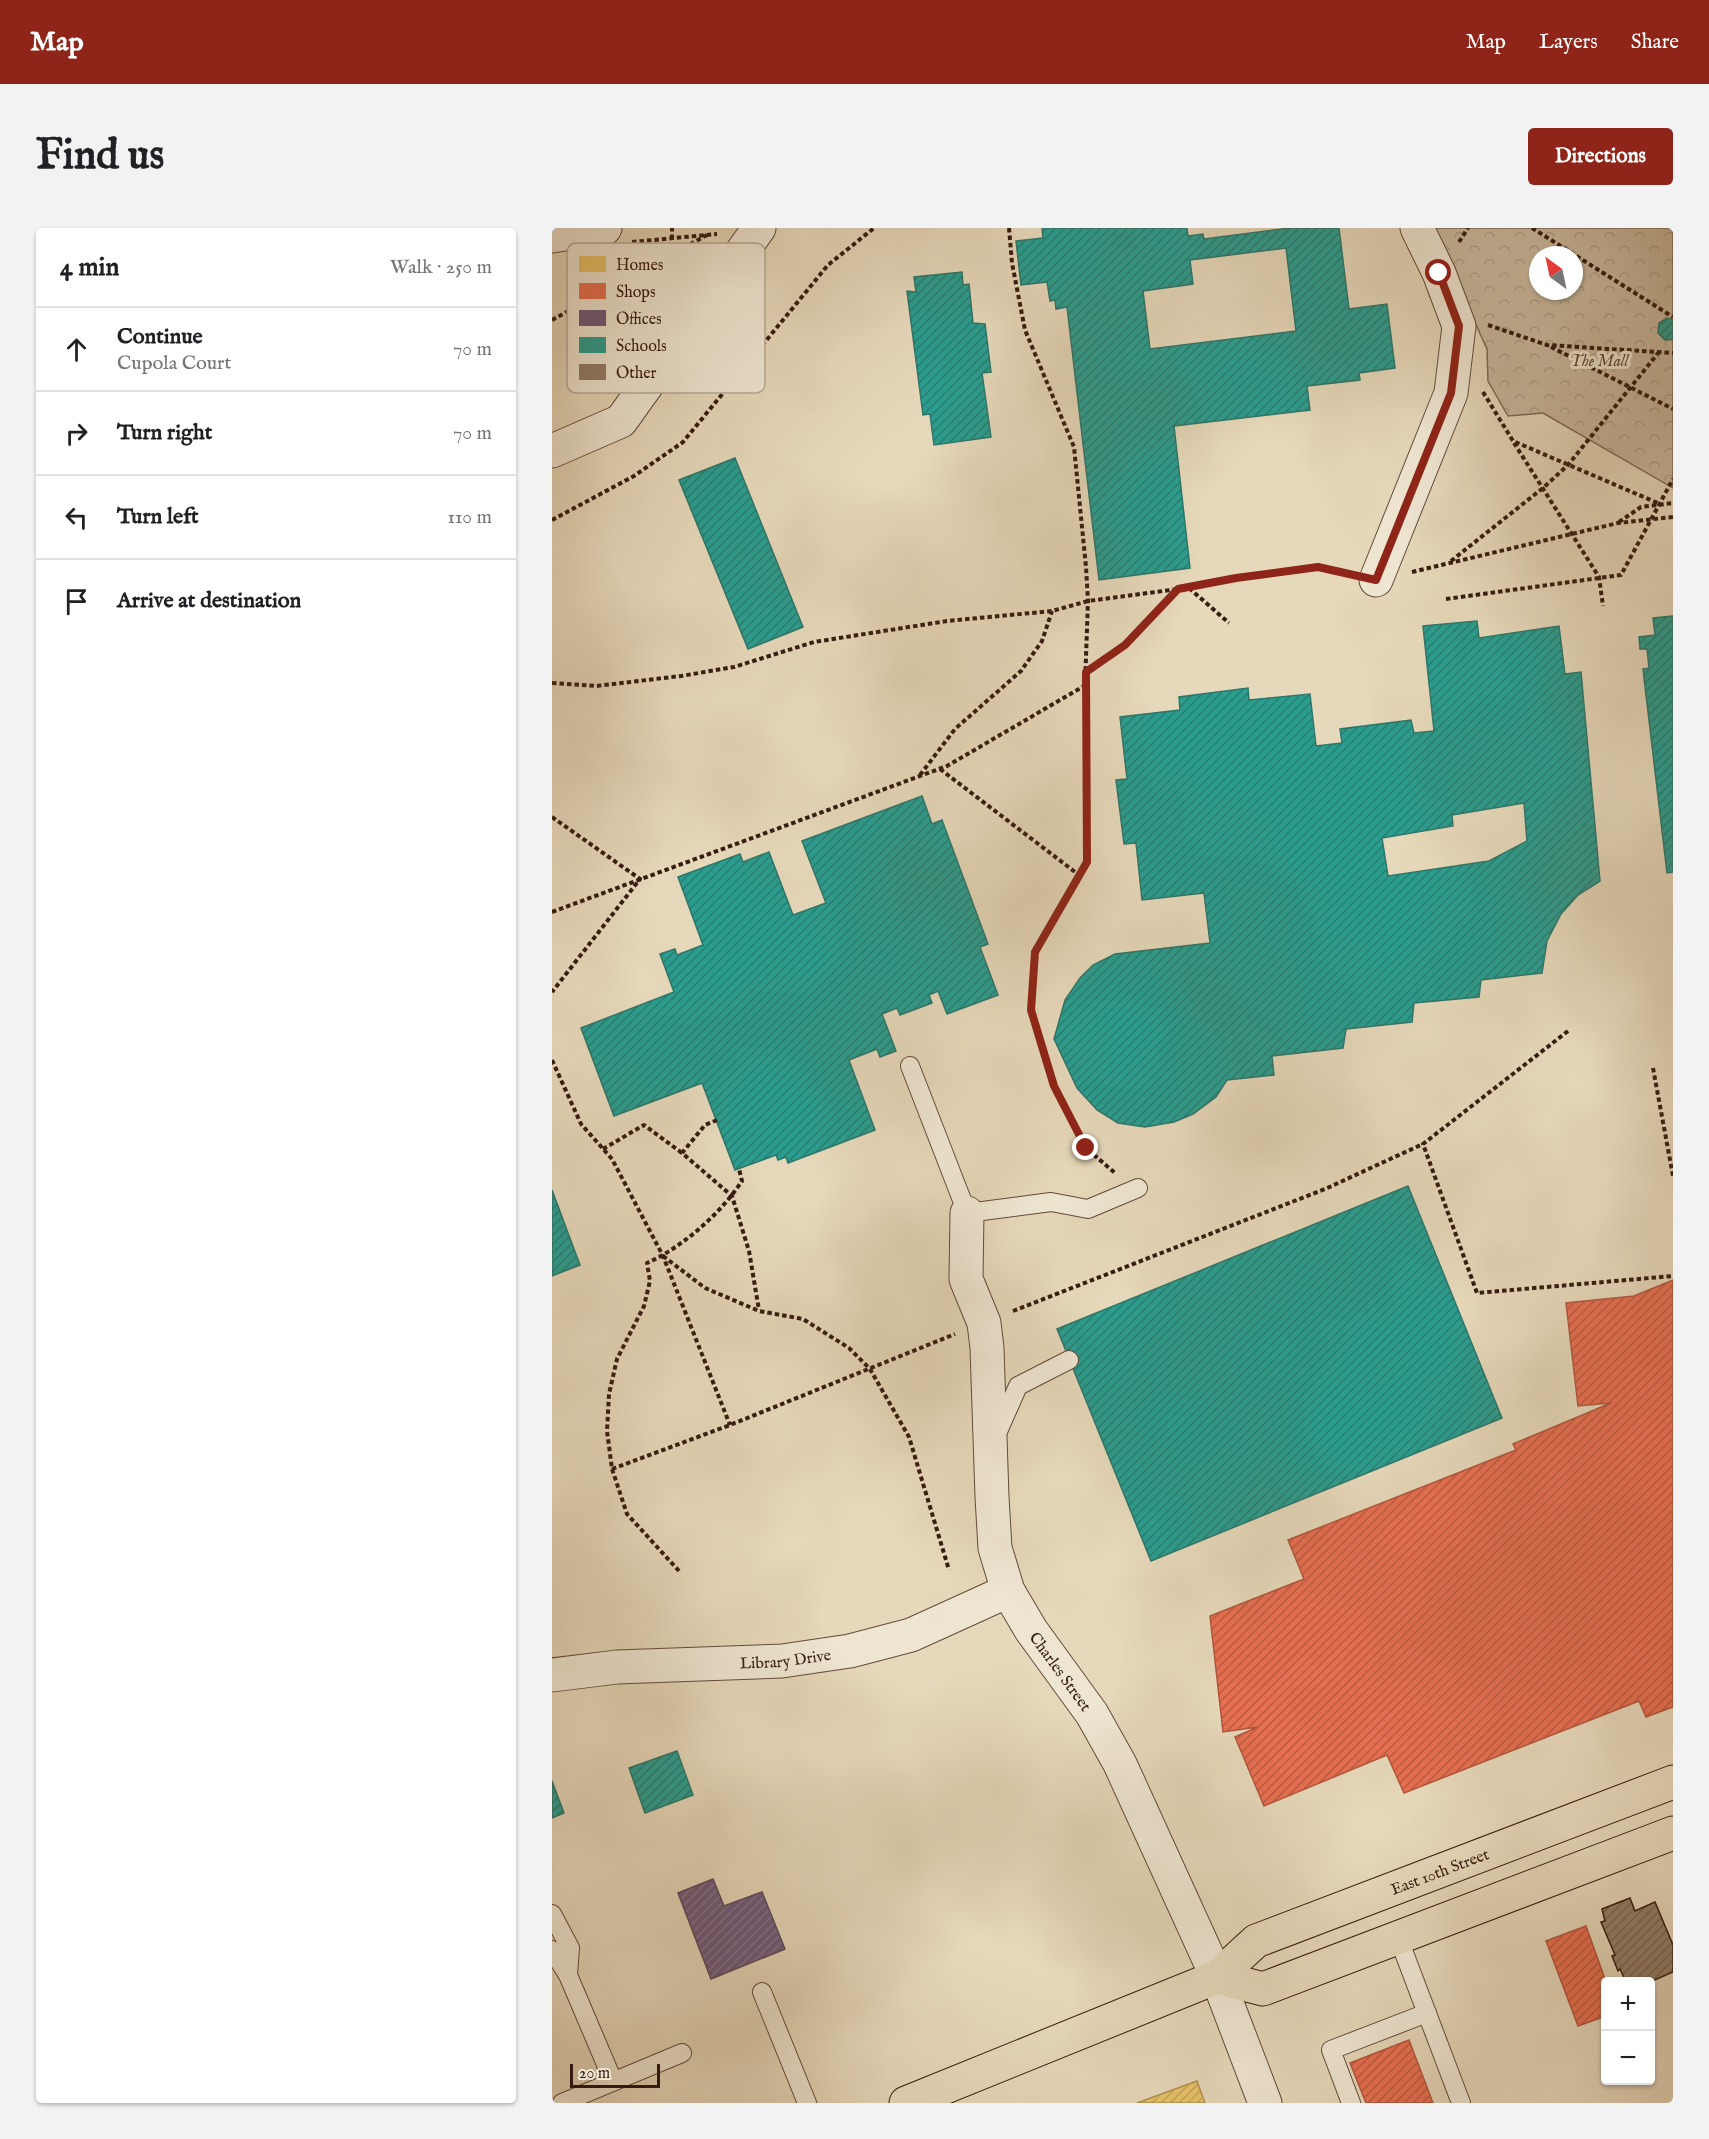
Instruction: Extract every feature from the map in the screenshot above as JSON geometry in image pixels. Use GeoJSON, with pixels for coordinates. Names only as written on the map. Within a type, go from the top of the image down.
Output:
{"type":"FeatureCollection","features":[{"type":"Feature","properties":{"kind":"main road","name":"East 10th Street"},"geometry":{"type":"LineString","coordinates":[[906,2103],[1217,1977],[1256,1941],[1673,1782]]}},
{"type":"Feature","properties":{"kind":"main road"},"geometry":{"type":"LineString","coordinates":[[1217,1977],[1263,1989],[1673,1833]]}},
{"type":"Feature","properties":{"kind":"street"},"geometry":{"type":"LineString","coordinates":[[1376,580],[1451,393],[1459,326],[1439,273],[1417,228]]}},
{"type":"Feature","properties":{"kind":"street"},"geometry":{"type":"LineString","coordinates":[[748,243],[758,229]]}},
{"type":"Feature","properties":{"kind":"street"},"geometry":{"type":"LineString","coordinates":[[552,236],[615,235]]}},
{"type":"Feature","properties":{"kind":"street"},"geometry":{"type":"LineString","coordinates":[[552,451],[621,421],[641,393]]}},
{"type":"Feature","properties":{"kind":"street","name":"Charles Street"},"geometry":{"type":"LineString","coordinates":[[967,1213],[966,1279],[984,1323],[987,1348],[995,1548],[1008,1592],[1031,1630],[1092,1714],[1120,1764],[1217,1977],[1265,2103]]}},
{"type":"Feature","properties":{"kind":"street","name":"Library Drive"},"geometry":{"type":"LineString","coordinates":[[552,1675],[617,1667],[782,1661],[850,1651],[911,1635],[1008,1592]]}},
{"type":"Feature","properties":{"kind":"lane"},"geometry":{"type":"LineString","coordinates":[[910,1066],[967,1213],[1051,1202],[1088,1209],[1138,1188]]}},
{"type":"Feature","properties":{"kind":"lane"},"geometry":{"type":"LineString","coordinates":[[990,1449],[1018,1386],[1069,1360]]}},
{"type":"Feature","properties":{"kind":"lane"},"geometry":{"type":"LineString","coordinates":[[552,1914],[570,1948],[568,1975]]}},
{"type":"Feature","properties":{"kind":"lane"},"geometry":{"type":"LineString","coordinates":[[1398,1937],[1461,2103]]}},
{"type":"Feature","properties":{"kind":"lane"},"geometry":{"type":"LineString","coordinates":[[552,1950],[568,1975],[613,2081]]}},
{"type":"Feature","properties":{"kind":"lane"},"geometry":{"type":"LineString","coordinates":[[762,1992],[807,2103]]}},
{"type":"Feature","properties":{"kind":"lane"},"geometry":{"type":"LineString","coordinates":[[1351,2103],[1331,2050],[1427,2013]]}},
{"type":"Feature","properties":{"kind":"lane"},"geometry":{"type":"LineString","coordinates":[[562,2103],[587,2098],[613,2081],[682,2053]]}},
{"type":"Feature","properties":{"kind":"path"},"geometry":{"type":"LineString","coordinates":[[672,228],[672,238]]}},
{"type":"Feature","properties":{"kind":"path"},"geometry":{"type":"LineString","coordinates":[[765,342],[828,265],[874,228]]}},
{"type":"Feature","properties":{"kind":"path"},"geometry":{"type":"LineString","coordinates":[[1009,228],[1012,263],[1025,330],[1074,447],[1088,601],[1085,685],[1087,862],[1035,952],[1031,1010],[1054,1086],[1086,1148],[1108,1169]]}},
{"type":"Feature","properties":{"kind":"path"},"geometry":{"type":"LineString","coordinates":[[1532,228],[1673,317]]}},
{"type":"Feature","properties":{"kind":"path"},"geometry":{"type":"LineString","coordinates":[[615,235],[672,238],[758,229]]}},
{"type":"Feature","properties":{"kind":"path"},"geometry":{"type":"LineString","coordinates":[[692,243],[707,235]]}},
{"type":"Feature","properties":{"kind":"path"},"geometry":{"type":"LineString","coordinates":[[552,320],[567,312]]}},
{"type":"Feature","properties":{"kind":"path"},"geometry":{"type":"LineString","coordinates":[[1483,334],[1483,323],[1547,345],[1673,409]]}},
{"type":"Feature","properties":{"kind":"path"},"geometry":{"type":"LineString","coordinates":[[1547,345],[1673,353]]}},
{"type":"Feature","properties":{"kind":"path"},"geometry":{"type":"LineString","coordinates":[[1449,563],[1543,488],[1568,465],[1659,352]]}},
{"type":"Feature","properties":{"kind":"path"},"geometry":{"type":"LineString","coordinates":[[1481,389],[1599,577],[1603,606]]}},
{"type":"Feature","properties":{"kind":"path"},"geometry":{"type":"LineString","coordinates":[[552,520],[634,476],[683,442],[723,393]]}},
{"type":"Feature","properties":{"kind":"path"},"geometry":{"type":"LineString","coordinates":[[1513,441],[1660,504]]}},
{"type":"Feature","properties":{"kind":"path"},"geometry":{"type":"LineString","coordinates":[[1446,600],[1621,575],[1673,479]]}},
{"type":"Feature","properties":{"kind":"path"},"geometry":{"type":"LineString","coordinates":[[1618,523],[1641,507],[1673,503]]}},
{"type":"Feature","properties":{"kind":"path"},"geometry":{"type":"LineString","coordinates":[[552,683],[596,686],[734,668],[814,642],[947,621],[1052,611],[1088,601],[1318,567],[1376,580],[1618,523],[1673,517]]}},
{"type":"Feature","properties":{"kind":"path"},"geometry":{"type":"LineString","coordinates":[[1188,587],[1228,623]]}},
{"type":"Feature","properties":{"kind":"path"},"geometry":{"type":"LineString","coordinates":[[1086,672],[1125,645],[1178,589]]}},
{"type":"Feature","properties":{"kind":"path"},"geometry":{"type":"LineString","coordinates":[[920,776],[955,729],[1021,671],[1042,641],[1052,611]]}},
{"type":"Feature","properties":{"kind":"path"},"geometry":{"type":"LineString","coordinates":[[552,912],[940,768],[1085,685]]}},
{"type":"Feature","properties":{"kind":"path"},"geometry":{"type":"LineString","coordinates":[[940,768],[1079,875]]}},
{"type":"Feature","properties":{"kind":"path"},"geometry":{"type":"LineString","coordinates":[[552,817],[640,879]]}},
{"type":"Feature","properties":{"kind":"path"},"geometry":{"type":"LineString","coordinates":[[552,992],[640,879]]}},
{"type":"Feature","properties":{"kind":"path"},"geometry":{"type":"LineString","coordinates":[[1009,1313],[1325,1189],[1423,1144],[1568,1031]]}},
{"type":"Feature","properties":{"kind":"path"},"geometry":{"type":"LineString","coordinates":[[552,1060],[581,1125],[612,1159],[663,1256],[730,1425]]}},
{"type":"Feature","properties":{"kind":"path"},"geometry":{"type":"LineString","coordinates":[[1653,1068],[1673,1176]]}},
{"type":"Feature","properties":{"kind":"path"},"geometry":{"type":"LineString","coordinates":[[682,1153],[705,1125],[717,1120]]}},
{"type":"Feature","properties":{"kind":"path"},"geometry":{"type":"LineString","coordinates":[[603,1149],[644,1125],[682,1153],[732,1196],[749,1251],[759,1311]]}},
{"type":"Feature","properties":{"kind":"path"},"geometry":{"type":"LineString","coordinates":[[1423,1144],[1477,1293],[1673,1275]]}},
{"type":"Feature","properties":{"kind":"path"},"geometry":{"type":"LineString","coordinates":[[679,1571],[627,1514],[612,1470],[607,1431],[609,1394],[617,1359],[644,1306],[650,1281],[647,1263],[681,1244],[732,1196],[742,1181],[739,1169]]}},
{"type":"Feature","properties":{"kind":"path"},"geometry":{"type":"LineString","coordinates":[[663,1256],[705,1288],[759,1311],[803,1320],[849,1348],[870,1370],[909,1437],[949,1570]]}},
{"type":"Feature","properties":{"kind":"path"},"geometry":{"type":"LineString","coordinates":[[612,1470],[870,1370],[961,1331]]}},
{"type":"Feature","properties":{"kind":"green space","name":"The Mall"},"geometry":{"type":"Polygon","coordinates":[[[1432,228],[1673,228],[1673,488],[1543,413],[1508,416],[1488,381],[1487,349],[1432,228]]]}},
{"type":"Feature","properties":{"kind":"building: Homes"},"geometry":{"type":"Polygon","coordinates":[[[1197,2081],[1205,2103],[1137,2103],[1197,2081]]]}},
{"type":"Feature","properties":{"kind":"building: Shops"},"geometry":{"type":"Polygon","coordinates":[[[1673,1280],[1673,1707],[1646,1717],[1639,1701],[1404,1793],[1387,1755],[1264,1806],[1235,1737],[1258,1727],[1223,1732],[1210,1616],[1304,1579],[1288,1540],[1516,1450],[1513,1444],[1611,1403],[1578,1406],[1566,1303],[1634,1296],[1673,1280]]]}},
{"type":"Feature","properties":{"kind":"building: Shops"},"geometry":{"type":"Polygon","coordinates":[[[1586,1926],[1604,1977],[1601,1977],[1601,2018],[1578,2026],[1546,1941],[1586,1926]]]}},
{"type":"Feature","properties":{"kind":"building: Shops"},"geometry":{"type":"Polygon","coordinates":[[[1409,2040],[1433,2103],[1366,2103],[1350,2063],[1409,2040]]]}},
{"type":"Feature","properties":{"kind":"building: Offices"},"geometry":{"type":"Polygon","coordinates":[[[713,1879],[724,1906],[762,1892],[785,1949],[711,1979],[678,1893],[713,1879]]]}},
{"type":"Feature","properties":{"kind":"building: Schools"},"geometry":{"type":"Polygon","coordinates":[[[1042,228],[1187,228],[1188,236],[1203,234],[1204,239],[1290,228],[1339,228],[1349,309],[1387,304],[1395,368],[1359,373],[1360,380],[1307,386],[1310,410],[1174,426],[1190,568],[1099,580],[1067,307],[1056,309],[1055,300],[1050,301],[1047,282],[1021,285],[1016,241],[1043,238],[1042,228]],[[1286,248],[1190,260],[1193,284],[1143,291],[1150,349],[1296,331],[1286,248]]]}},
{"type":"Feature","properties":{"kind":"building: Schools"},"geometry":{"type":"Polygon","coordinates":[[[962,272],[963,285],[969,284],[973,323],[985,324],[991,372],[982,373],[991,437],[934,445],[930,414],[923,415],[907,291],[916,292],[914,277],[962,272]]]}},
{"type":"Feature","properties":{"kind":"building: Schools"},"geometry":{"type":"Polygon","coordinates":[[[1667,318],[1673,320],[1673,339],[1665,340],[1658,333],[1659,323],[1667,318]]]}},
{"type":"Feature","properties":{"kind":"building: Schools"},"geometry":{"type":"Polygon","coordinates":[[[735,458],[803,627],[748,649],[679,480],[735,458]]]}},
{"type":"Feature","properties":{"kind":"building: Schools"},"geometry":{"type":"Polygon","coordinates":[[[1673,616],[1673,872],[1667,873],[1643,669],[1649,668],[1647,649],[1640,649],[1639,637],[1655,635],[1653,618],[1673,616]]]}},
{"type":"Feature","properties":{"kind":"building: Schools"},"geometry":{"type":"Polygon","coordinates":[[[1477,621],[1479,638],[1559,626],[1565,674],[1581,672],[1600,881],[1578,895],[1561,914],[1547,941],[1542,973],[1481,980],[1479,997],[1414,1003],[1412,1022],[1346,1029],[1343,1048],[1272,1056],[1274,1075],[1227,1080],[1216,1097],[1193,1114],[1174,1122],[1145,1127],[1118,1123],[1097,1110],[1077,1088],[1054,1039],[1065,1000],[1080,978],[1093,965],[1115,954],[1210,943],[1204,893],[1142,900],[1136,843],[1124,844],[1116,780],[1127,779],[1120,717],[1180,710],[1179,697],[1248,688],[1249,700],[1310,694],[1316,746],[1342,743],[1340,729],[1411,720],[1414,733],[1434,731],[1423,626],[1477,621]],[[1524,803],[1452,815],[1453,826],[1382,838],[1388,876],[1489,861],[1527,841],[1524,803]]]}},
{"type":"Feature","properties":{"kind":"building: Schools"},"geometry":{"type":"Polygon","coordinates":[[[922,796],[932,824],[942,820],[988,944],[980,947],[998,995],[947,1014],[938,991],[929,995],[932,1003],[900,1015],[897,1008],[882,1014],[896,1051],[880,1057],[877,1049],[849,1060],[875,1130],[788,1163],[786,1157],[778,1160],[776,1155],[735,1170],[702,1083],[614,1116],[581,1028],[674,992],[660,954],[675,949],[677,955],[703,945],[678,877],[740,854],[743,862],[769,852],[793,915],[826,903],[802,841],[922,796]]]}},
{"type":"Feature","properties":{"kind":"building: Schools"},"geometry":{"type":"Polygon","coordinates":[[[1408,1186],[1502,1418],[1151,1561],[1057,1329],[1408,1186]]]}},
{"type":"Feature","properties":{"kind":"building: Schools"},"geometry":{"type":"Polygon","coordinates":[[[552,1190],[580,1265],[552,1276],[552,1190]]]}},
{"type":"Feature","properties":{"kind":"building: Schools"},"geometry":{"type":"Polygon","coordinates":[[[677,1751],[693,1795],[645,1813],[629,1768],[677,1751]]]}},
{"type":"Feature","properties":{"kind":"building: Schools"},"geometry":{"type":"Polygon","coordinates":[[[552,1781],[564,1813],[552,1818],[552,1781]]]}},
{"type":"Feature","properties":{"kind":"building: Other"},"geometry":{"type":"Polygon","coordinates":[[[1630,1898],[1635,1911],[1655,1902],[1673,1945],[1673,1972],[1655,1980],[1655,1977],[1624,1977],[1620,1969],[1618,1971],[1612,1956],[1615,1955],[1601,1922],[1605,1921],[1602,1909],[1630,1898]]]}},
{"type":"Feature","properties":{"kind":"route"},"geometry":{"type":"LineString","coordinates":[[1086,1148],[1054,1086],[1031,1010],[1035,952],[1087,862],[1086,672],[1125,645],[1178,589],[1236,578],[1318,567],[1376,580],[1451,393],[1459,326],[1439,273]]}}]}
